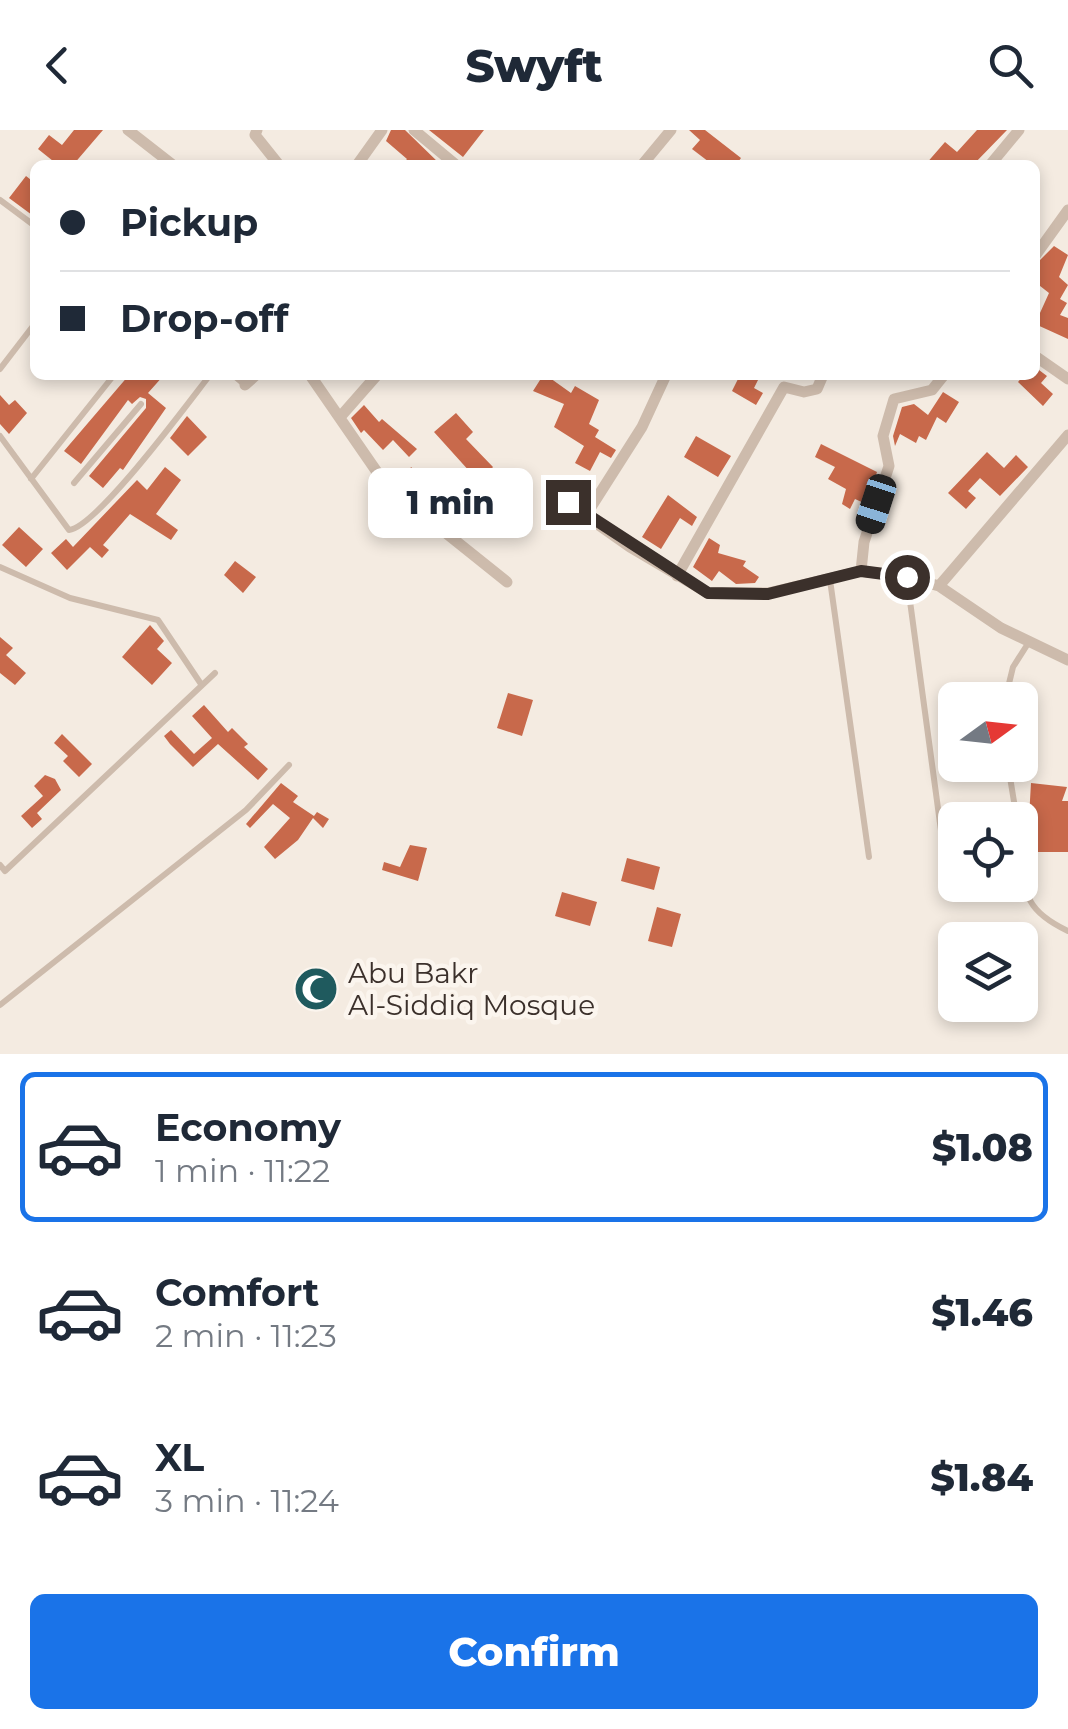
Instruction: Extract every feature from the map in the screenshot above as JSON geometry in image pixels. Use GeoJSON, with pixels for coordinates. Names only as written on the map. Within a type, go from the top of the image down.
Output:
{"type":"FeatureCollection","features":[{"type":"Feature","properties":{"kind":"street"},"geometry":{"type":"LineString","coordinates":[[128,130],[166,160]]}},
{"type":"Feature","properties":{"kind":"street"},"geometry":{"type":"LineString","coordinates":[[257,130],[255,135],[275,160]]}},
{"type":"Feature","properties":{"kind":"street"},"geometry":{"type":"LineString","coordinates":[[361,160],[382,130]]}},
{"type":"Feature","properties":{"kind":"street"},"geometry":{"type":"LineString","coordinates":[[414,130],[450,160]]}},
{"type":"Feature","properties":{"kind":"street"},"geometry":{"type":"LineString","coordinates":[[646,160],[671,130]]}},
{"type":"Feature","properties":{"kind":"street"},"geometry":{"type":"LineString","coordinates":[[994,160],[1019,130]]}},
{"type":"Feature","properties":{"kind":"street"},"geometry":{"type":"LineString","coordinates":[[1040,249],[1068,210]]}},
{"type":"Feature","properties":{"kind":"street"},"geometry":{"type":"LineString","coordinates":[[1040,359],[1068,379]]}},
{"type":"Feature","properties":{"kind":"street"},"geometry":{"type":"LineString","coordinates":[[244,384],[249,380]]}},
{"type":"Feature","properties":{"kind":"street"},"geometry":{"type":"LineString","coordinates":[[314,380],[386,485],[507,582]]}},
{"type":"Feature","properties":{"kind":"street"},"geometry":{"type":"LineString","coordinates":[[341,416],[373,380]]}},
{"type":"Feature","properties":{"kind":"street"},"geometry":{"type":"LineString","coordinates":[[586,514],[642,427],[664,380]]}},
{"type":"Feature","properties":{"kind":"street"},"geometry":{"type":"LineString","coordinates":[[677,576],[784,386],[804,392],[817,389],[821,380]]}},
{"type":"Feature","properties":{"kind":"street"},"geometry":{"type":"LineString","coordinates":[[861,571],[864,542],[889,466],[883,436],[894,399],[932,390],[940,380]]}},
{"type":"Feature","properties":{"kind":"street"},"geometry":{"type":"LineString","coordinates":[[940,586],[1068,436]]}},
{"type":"Feature","properties":{"kind":"street"},"geometry":{"type":"LineString","coordinates":[[549,490],[708,593],[768,594],[861,571],[907,577],[940,586],[1001,628],[1031,639],[1068,660]]}},
{"type":"Feature","properties":{"kind":"lane"},"geometry":{"type":"LineString","coordinates":[[0,200],[30,222]]}},
{"type":"Feature","properties":{"kind":"lane"},"geometry":{"type":"LineString","coordinates":[[0,369],[30,330]]}},
{"type":"Feature","properties":{"kind":"lane"},"geometry":{"type":"LineString","coordinates":[[32,479],[110,380]]}},
{"type":"Feature","properties":{"kind":"lane"},"geometry":{"type":"LineString","coordinates":[[0,436],[69,530],[76,530],[107,502],[206,380]]}},
{"type":"Feature","properties":{"kind":"lane"},"geometry":{"type":"LineString","coordinates":[[239,380],[244,384]]}},
{"type":"Feature","properties":{"kind":"lane"},"geometry":{"type":"LineString","coordinates":[[74,483],[140,404]]}},
{"type":"Feature","properties":{"kind":"lane"},"geometry":{"type":"LineString","coordinates":[[0,567],[70,598],[158,620],[200,684]]}},
{"type":"Feature","properties":{"kind":"lane"},"geometry":{"type":"LineString","coordinates":[[907,577],[938,808]]}},
{"type":"Feature","properties":{"kind":"lane"},"geometry":{"type":"LineString","coordinates":[[830,580],[869,858]]}},
{"type":"Feature","properties":{"kind":"lane"},"geometry":{"type":"LineString","coordinates":[[1010,682],[1031,639]]}},
{"type":"Feature","properties":{"kind":"lane"},"geometry":{"type":"LineString","coordinates":[[0,865],[5,870],[215,673]]}},
{"type":"Feature","properties":{"kind":"lane"},"geometry":{"type":"LineString","coordinates":[[0,1005],[246,810],[289,765]]}},
{"type":"Feature","properties":{"kind":"lane"},"geometry":{"type":"LineString","coordinates":[[1031,902],[1036,914],[1068,931]]}},
{"type":"Feature","properties":{"kind":"building"},"geometry":{"type":"Polygon","coordinates":[[[74,130],[103,130],[77,160],[52,160],[38,149],[49,135],[62,145],[74,130]]]}},
{"type":"Feature","properties":{"kind":"building"},"geometry":{"type":"Polygon","coordinates":[[[391,130],[405,130],[436,160],[406,160],[386,141],[391,130]]]}},
{"type":"Feature","properties":{"kind":"building"},"geometry":{"type":"Polygon","coordinates":[[[429,130],[484,130],[463,157],[429,130]]]}},
{"type":"Feature","properties":{"kind":"building"},"geometry":{"type":"Polygon","coordinates":[[[689,130],[705,130],[741,158],[706,160],[692,149],[700,140],[689,130]]]}},
{"type":"Feature","properties":{"kind":"building"},"geometry":{"type":"Polygon","coordinates":[[[977,130],[1007,130],[978,160],[929,160],[945,142],[957,152],[977,130]]]}},
{"type":"Feature","properties":{"kind":"building"},"geometry":{"type":"Polygon","coordinates":[[[26,176],[30,179],[30,214],[9,198],[26,176]]]}},
{"type":"Feature","properties":{"kind":"building"},"geometry":{"type":"Polygon","coordinates":[[[1054,246],[1068,255],[1059,277],[1068,285],[1060,299],[1067,303],[1060,315],[1068,318],[1068,339],[1040,326],[1040,313],[1049,293],[1040,286],[1040,260],[1054,246]]]}},
{"type":"Feature","properties":{"kind":"building"},"geometry":{"type":"Polygon","coordinates":[[[1040,371],[1047,376],[1041,383],[1053,394],[1043,406],[1018,382],[1040,380],[1040,371]]]}},
{"type":"Feature","properties":{"kind":"building"},"geometry":{"type":"Polygon","coordinates":[[[125,380],[160,380],[148,393],[166,408],[123,470],[120,468],[103,488],[89,476],[146,408],[146,399],[140,397],[132,404],[128,400],[81,464],[64,451],[125,380]]]}},
{"type":"Feature","properties":{"kind":"building"},"geometry":{"type":"Polygon","coordinates":[[[540,380],[553,380],[571,393],[575,386],[599,400],[589,424],[599,430],[595,437],[616,450],[611,458],[600,452],[590,471],[575,463],[584,446],[554,427],[564,404],[533,391],[540,380]]]}},
{"type":"Feature","properties":{"kind":"building"},"geometry":{"type":"Polygon","coordinates":[[[738,380],[758,380],[754,388],[763,393],[756,405],[732,391],[738,380]]]}},
{"type":"Feature","properties":{"kind":"building"},"geometry":{"type":"Polygon","coordinates":[[[943,392],[959,402],[946,423],[937,417],[926,440],[919,436],[916,443],[900,434],[895,446],[893,436],[902,407],[914,404],[928,415],[943,392]]]}},
{"type":"Feature","properties":{"kind":"building"},"geometry":{"type":"Polygon","coordinates":[[[0,395],[9,405],[15,400],[27,413],[9,434],[0,424],[0,395]]]}},
{"type":"Feature","properties":{"kind":"building"},"geometry":{"type":"Polygon","coordinates":[[[364,405],[379,422],[382,419],[417,449],[409,457],[393,440],[383,450],[364,430],[361,433],[351,418],[364,405]]]}},
{"type":"Feature","properties":{"kind":"building"},"geometry":{"type":"Polygon","coordinates":[[[456,413],[473,432],[466,439],[493,467],[480,483],[434,432],[456,413]]]}},
{"type":"Feature","properties":{"kind":"building"},"geometry":{"type":"Polygon","coordinates":[[[187,416],[207,437],[188,456],[170,438],[187,416]]]}},
{"type":"Feature","properties":{"kind":"building"},"geometry":{"type":"Polygon","coordinates":[[[696,436],[731,456],[718,477],[684,457],[696,436]]]}},
{"type":"Feature","properties":{"kind":"building"},"geometry":{"type":"Polygon","coordinates":[[[821,444],[877,472],[866,504],[855,499],[850,509],[842,504],[846,489],[828,479],[835,467],[815,457],[821,444]]]}},
{"type":"Feature","properties":{"kind":"building"},"geometry":{"type":"Polygon","coordinates":[[[987,452],[1004,468],[1016,455],[1028,467],[1000,496],[980,478],[968,491],[976,498],[966,509],[948,493],[987,452]]]}},
{"type":"Feature","properties":{"kind":"building"},"geometry":{"type":"Polygon","coordinates":[[[165,467],[181,480],[156,514],[178,530],[171,540],[130,514],[103,545],[109,550],[102,558],[90,547],[67,570],[51,553],[66,539],[73,547],[137,480],[147,490],[165,467]]]}},
{"type":"Feature","properties":{"kind":"building"},"geometry":{"type":"Polygon","coordinates":[[[411,467],[433,487],[421,501],[402,486],[411,467]]]}},
{"type":"Feature","properties":{"kind":"building"},"geometry":{"type":"Polygon","coordinates":[[[668,495],[697,517],[692,526],[680,518],[661,549],[642,537],[668,495]]]}},
{"type":"Feature","properties":{"kind":"building"},"geometry":{"type":"Polygon","coordinates":[[[468,509],[483,522],[468,538],[447,522],[458,510],[463,515],[468,509]]]}},
{"type":"Feature","properties":{"kind":"building"},"geometry":{"type":"Polygon","coordinates":[[[19,527],[43,549],[26,567],[2,545],[19,527]]]}},
{"type":"Feature","properties":{"kind":"building"},"geometry":{"type":"Polygon","coordinates":[[[709,538],[720,545],[718,553],[746,561],[743,566],[759,577],[755,583],[736,584],[719,571],[712,581],[693,567],[709,538]]]}},
{"type":"Feature","properties":{"kind":"building"},"geometry":{"type":"Polygon","coordinates":[[[235,561],[256,577],[243,593],[224,575],[235,561]]]}},
{"type":"Feature","properties":{"kind":"building"},"geometry":{"type":"Polygon","coordinates":[[[150,625],[164,641],[157,649],[172,663],[152,685],[122,657],[150,625]]]}},
{"type":"Feature","properties":{"kind":"building"},"geometry":{"type":"Polygon","coordinates":[[[0,637],[13,648],[6,655],[26,673],[15,685],[0,673],[0,637]]]}},
{"type":"Feature","properties":{"kind":"building"},"geometry":{"type":"Polygon","coordinates":[[[508,693],[533,700],[522,736],[497,728],[508,693]]]}},
{"type":"Feature","properties":{"kind":"building"},"geometry":{"type":"Polygon","coordinates":[[[204,705],[228,732],[232,728],[248,744],[244,747],[268,769],[258,780],[218,744],[193,767],[164,736],[171,730],[194,754],[212,738],[192,716],[204,705]]]}},
{"type":"Feature","properties":{"kind":"building"},"geometry":{"type":"Polygon","coordinates":[[[62,734],[92,764],[79,777],[63,761],[68,756],[54,743],[62,734]]]}},
{"type":"Feature","properties":{"kind":"building"},"geometry":{"type":"Polygon","coordinates":[[[45,775],[55,779],[61,790],[37,813],[42,819],[32,828],[21,816],[43,796],[34,786],[45,775]]]}},
{"type":"Feature","properties":{"kind":"building"},"geometry":{"type":"Polygon","coordinates":[[[281,783],[298,796],[293,802],[314,816],[317,812],[329,819],[323,828],[313,818],[298,840],[275,859],[264,847],[290,818],[273,804],[250,828],[246,824],[281,783]]]}},
{"type":"Feature","properties":{"kind":"building"},"geometry":{"type":"Polygon","coordinates":[[[1031,783],[1067,787],[1062,801],[1068,801],[1068,852],[1038,852],[1038,802],[1030,802],[1031,783]]]}},
{"type":"Feature","properties":{"kind":"building"},"geometry":{"type":"Polygon","coordinates":[[[410,845],[427,848],[418,881],[382,870],[384,862],[400,867],[410,845]]]}},
{"type":"Feature","properties":{"kind":"building"},"geometry":{"type":"Polygon","coordinates":[[[627,858],[660,867],[654,890],[621,881],[627,858]]]}},
{"type":"Feature","properties":{"kind":"building"},"geometry":{"type":"Polygon","coordinates":[[[562,892],[597,902],[590,926],[555,916],[562,892]]]}},
{"type":"Feature","properties":{"kind":"building"},"geometry":{"type":"Polygon","coordinates":[[[657,907],[681,914],[672,947],[648,941],[657,907]]]}},
{"type":"Feature","properties":{"kind":"place","name":"Abu Bakr Al-Siddiq Mosque"},"geometry":{"type":"Point","coordinates":[316,989]}},
{"type":"Feature","properties":{"kind":"route"},"geometry":{"type":"LineString","coordinates":[[568,502],[630,546],[708,593],[768,594],[861,571],[907,577]]}}]}
